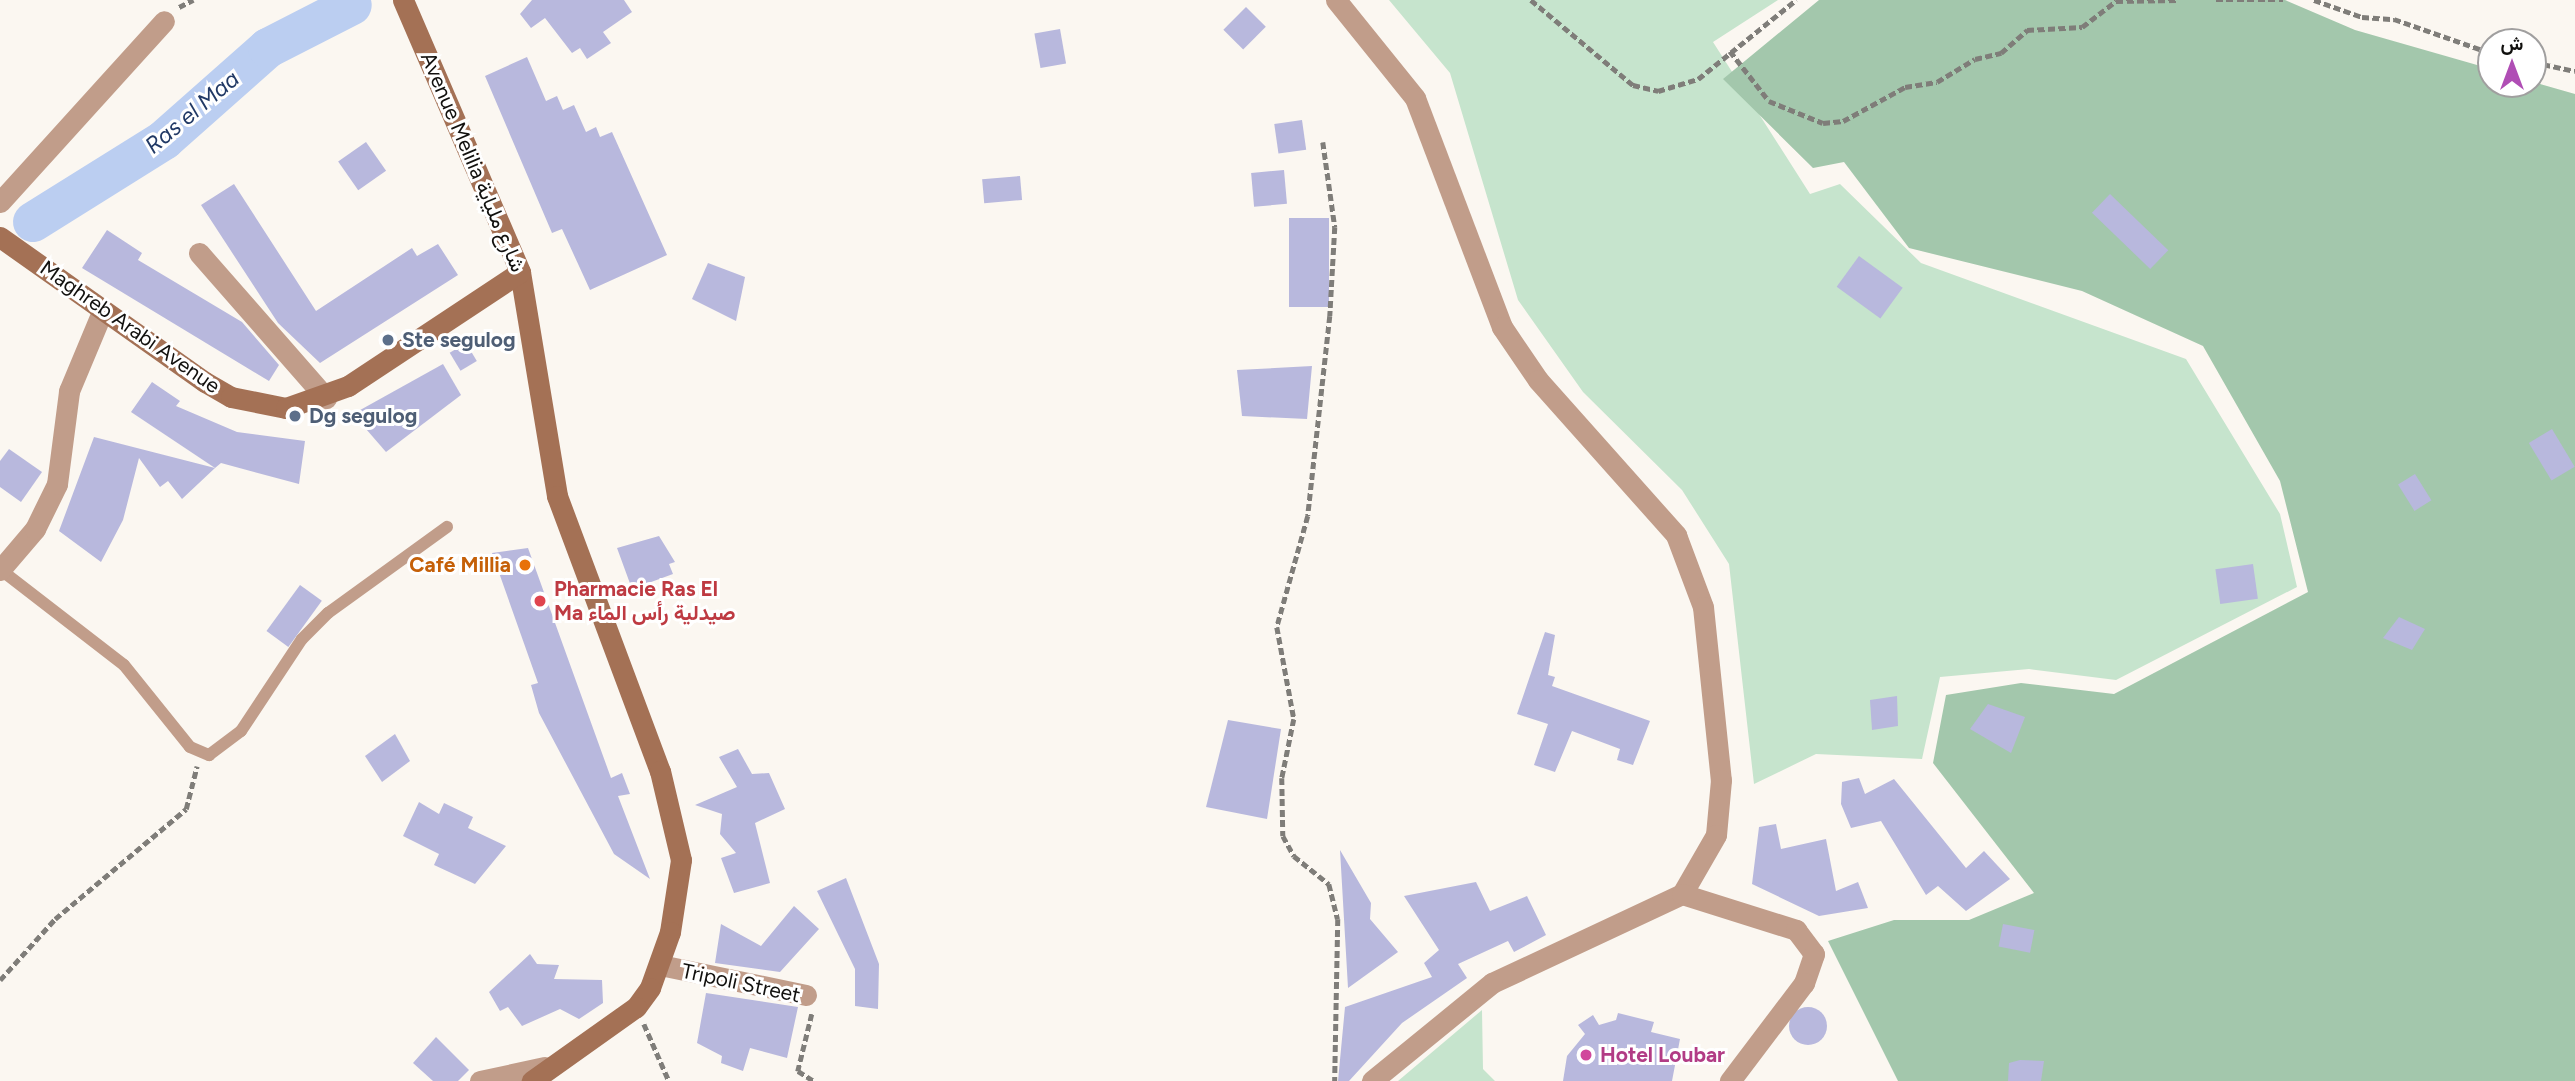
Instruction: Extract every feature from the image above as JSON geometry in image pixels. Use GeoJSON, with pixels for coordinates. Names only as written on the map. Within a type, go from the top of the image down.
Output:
{"type":"FeatureCollection","features":[{"type":"Feature","properties":{"kind":"street","name":"Avenue Melilia شارع ملياية"},"geometry":{"type":"LineString","coordinates":[[404,0],[520,272],[557,496],[676,820],[677,900],[660,965],[636,1007],[538,1074]]}},
{"type":"Feature","properties":{"kind":"street"},"geometry":{"type":"LineString","coordinates":[[1336,0],[1415,98],[1502,327],[1538,380],[1663,518],[1691,567],[1706,632],[1721,780],[1716,835],[1682,894],[1492,984],[1373,1081]]}},
{"type":"Feature","properties":{"kind":"street"},"geometry":{"type":"LineString","coordinates":[[0,202],[164,21]]}},
{"type":"Feature","properties":{"kind":"street","name":"Maghreb Arabi Avenue"},"geometry":{"type":"LineString","coordinates":[[0,237],[102,313],[230,397],[286,408],[326,398],[520,272]]}},
{"type":"Feature","properties":{"kind":"street"},"geometry":{"type":"LineString","coordinates":[[199,253],[326,398]]}},
{"type":"Feature","properties":{"kind":"street"},"geometry":{"type":"LineString","coordinates":[[0,570],[35,529],[57,484],[69,391],[102,313]]}},
{"type":"Feature","properties":{"kind":"street"},"geometry":{"type":"LineString","coordinates":[[1682,894],[1796,930],[1814,954],[1804,983],[1730,1081]]}},
{"type":"Feature","properties":{"kind":"street","name":"Tripoli Street"},"geometry":{"type":"LineString","coordinates":[[660,965],[806,995]]}},
{"type":"Feature","properties":{"kind":"street"},"geometry":{"type":"LineString","coordinates":[[480,1081],[538,1074]]}},
{"type":"Feature","properties":{"kind":"lane"},"geometry":{"type":"LineString","coordinates":[[0,570],[124,665],[198,754],[220,750],[241,731],[302,639],[328,613],[447,527]]}},
{"type":"Feature","properties":{"kind":"path"},"geometry":{"type":"LineString","coordinates":[[1531,0],[1633,85],[1657,91],[1698,79],[1796,0]]}},
{"type":"Feature","properties":{"kind":"path"},"geometry":{"type":"LineString","coordinates":[[1730,51],[1769,101],[1823,123],[1843,121],[1905,87],[1937,82],[1975,58],[2001,53],[2027,30],[2082,27],[2116,1],[2178,0]]}},
{"type":"Feature","properties":{"kind":"path"},"geometry":{"type":"LineString","coordinates":[[2216,0],[2283,0]]}},
{"type":"Feature","properties":{"kind":"path"},"geometry":{"type":"LineString","coordinates":[[2314,0],[2362,17],[2394,19],[2477,48]]}},
{"type":"Feature","properties":{"kind":"path"},"geometry":{"type":"LineString","coordinates":[[2547,65],[2575,71]]}},
{"type":"Feature","properties":{"kind":"path"},"geometry":{"type":"LineString","coordinates":[[1323,142],[1335,227],[1330,316],[1308,516],[1277,627],[1294,712],[1282,778],[1283,836],[1294,856],[1329,884],[1338,919],[1335,1081]]}},
{"type":"Feature","properties":{"kind":"path"},"geometry":{"type":"LineString","coordinates":[[0,980],[55,919],[186,809],[198,754]]}},
{"type":"Feature","properties":{"kind":"path","name":"Tripoli Street"},"geometry":{"type":"LineString","coordinates":[[806,995],[813,1011],[798,1071],[814,1081]]}},
{"type":"Feature","properties":{"kind":"path"},"geometry":{"type":"LineString","coordinates":[[636,1007],[669,1081]]}},
{"type":"Feature","properties":{"kind":"green space"},"geometry":{"type":"Polygon","coordinates":[[[1389,0],[1778,0],[1713,42],[1810,194],[1840,184],[1921,263],[2186,359],[2280,514],[2297,587],[2116,680],[2029,669],[1940,677],[1922,759],[1816,754],[1754,784],[1729,564],[1682,490],[1583,392],[1518,300],[1450,73],[1389,0]]]}},
{"type":"Feature","properties":{"kind":"green space"},"geometry":{"type":"Polygon","coordinates":[[[1819,0],[2285,0],[2355,30],[2477,65],[2477,98],[2547,98],[2547,86],[2575,94],[2575,1081],[1898,1081],[1828,941],[1894,920],[1969,920],[2034,893],[1933,763],[1946,695],[2021,683],[2114,694],[2308,592],[2280,481],[2203,346],[2082,291],[1909,248],[1844,162],[1813,168],[1723,79],[1819,0]]]}},
{"type":"Feature","properties":{"kind":"green space"},"geometry":{"type":"Polygon","coordinates":[[[1482,1010],[1483,1069],[1495,1081],[1398,1081],[1482,1010]]]}},
{"type":"Feature","properties":{"kind":"building"},"geometry":{"type":"Polygon","coordinates":[[[532,0],[624,0],[632,12],[603,32],[611,43],[587,59],[580,48],[572,53],[545,18],[531,28],[520,14],[532,0]]]}},
{"type":"Feature","properties":{"kind":"building"},"geometry":{"type":"Polygon","coordinates":[[[1246,7],[1266,27],[1243,49],[1223,30],[1246,7]]]}},
{"type":"Feature","properties":{"kind":"building"},"geometry":{"type":"Polygon","coordinates":[[[1060,29],[1066,63],[1040,68],[1034,34],[1060,29]]]}},
{"type":"Feature","properties":{"kind":"building"},"geometry":{"type":"Polygon","coordinates":[[[527,57],[546,101],[557,96],[563,110],[574,105],[586,132],[596,127],[600,137],[612,132],[667,255],[590,290],[562,229],[552,233],[485,76],[527,57]]]}},
{"type":"Feature","properties":{"kind":"building"},"geometry":{"type":"Polygon","coordinates":[[[1302,120],[1306,150],[1278,154],[1274,124],[1302,120]]]}},
{"type":"Feature","properties":{"kind":"building"},"geometry":{"type":"Polygon","coordinates":[[[366,142],[386,171],[358,190],[338,162],[366,142]]]}},
{"type":"Feature","properties":{"kind":"building"},"geometry":{"type":"Polygon","coordinates":[[[1284,170],[1287,204],[1254,207],[1251,173],[1284,170]]]}},
{"type":"Feature","properties":{"kind":"building"},"geometry":{"type":"Polygon","coordinates":[[[1020,176],[1022,200],[984,203],[982,179],[1020,176]]]}},
{"type":"Feature","properties":{"kind":"building"},"geometry":{"type":"Polygon","coordinates":[[[234,184],[316,311],[412,248],[417,256],[438,244],[458,275],[320,363],[278,323],[201,205],[234,184]]]}},
{"type":"Feature","properties":{"kind":"building"},"geometry":{"type":"Polygon","coordinates":[[[2110,194],[2168,250],[2150,269],[2092,213],[2110,194]]]}},
{"type":"Feature","properties":{"kind":"building"},"geometry":{"type":"Polygon","coordinates":[[[1289,218],[1329,218],[1329,307],[1289,307],[1289,218]]]}},
{"type":"Feature","properties":{"kind":"building"},"geometry":{"type":"Polygon","coordinates":[[[107,230],[142,253],[138,260],[242,322],[279,365],[269,381],[82,268],[107,230]]]}},
{"type":"Feature","properties":{"kind":"building"},"geometry":{"type":"Polygon","coordinates":[[[1859,256],[1903,288],[1880,318],[1837,287],[1859,256]]]}},
{"type":"Feature","properties":{"kind":"building"},"geometry":{"type":"Polygon","coordinates":[[[708,263],[745,277],[736,321],[692,299],[708,263]]]}},
{"type":"Feature","properties":{"kind":"building"},"geometry":{"type":"Polygon","coordinates":[[[466,343],[477,361],[461,371],[450,353],[466,343]]]}},
{"type":"Feature","properties":{"kind":"building"},"geometry":{"type":"Polygon","coordinates":[[[443,364],[461,395],[386,452],[353,414],[443,364]]]}},
{"type":"Feature","properties":{"kind":"building"},"geometry":{"type":"Polygon","coordinates":[[[1312,366],[1307,419],[1242,416],[1237,370],[1312,366]]]}},
{"type":"Feature","properties":{"kind":"building"},"geometry":{"type":"Polygon","coordinates":[[[152,382],[180,401],[176,406],[237,432],[305,441],[299,484],[221,463],[215,468],[131,412],[152,382]]]}},
{"type":"Feature","properties":{"kind":"building"},"geometry":{"type":"Polygon","coordinates":[[[2552,429],[2575,467],[2552,481],[2529,443],[2552,429]]]}},
{"type":"Feature","properties":{"kind":"building"},"geometry":{"type":"Polygon","coordinates":[[[94,437],[215,468],[182,499],[168,481],[160,487],[139,458],[123,520],[101,562],[59,531],[94,437]]]}},
{"type":"Feature","properties":{"kind":"building"},"geometry":{"type":"Polygon","coordinates":[[[9,449],[42,472],[21,502],[0,487],[0,461],[9,449]]]}},
{"type":"Feature","properties":{"kind":"building"},"geometry":{"type":"Polygon","coordinates":[[[2415,474],[2431,500],[2414,511],[2398,485],[2415,474]]]}},
{"type":"Feature","properties":{"kind":"building"},"geometry":{"type":"Polygon","coordinates":[[[659,536],[675,562],[669,564],[673,574],[632,589],[617,548],[659,536]]]}},
{"type":"Feature","properties":{"kind":"building"},"geometry":{"type":"Polygon","coordinates":[[[528,548],[611,778],[622,773],[630,794],[618,796],[650,879],[614,854],[539,713],[531,685],[538,683],[492,553],[528,548]]]}},
{"type":"Feature","properties":{"kind":"building"},"geometry":{"type":"Polygon","coordinates":[[[2253,564],[2258,599],[2220,604],[2215,569],[2253,564]]]}},
{"type":"Feature","properties":{"kind":"building"},"geometry":{"type":"Polygon","coordinates":[[[300,585],[322,601],[288,647],[266,631],[300,585]]]}},
{"type":"Feature","properties":{"kind":"building"},"geometry":{"type":"Polygon","coordinates":[[[2399,617],[2425,629],[2412,650],[2383,638],[2399,617]]]}},
{"type":"Feature","properties":{"kind":"building"},"geometry":{"type":"Polygon","coordinates":[[[1545,632],[1555,635],[1548,675],[1555,677],[1552,686],[1650,721],[1633,765],[1617,760],[1620,749],[1572,731],[1555,772],[1534,765],[1548,724],[1517,714],[1545,632]]]}},
{"type":"Feature","properties":{"kind":"building"},"geometry":{"type":"Polygon","coordinates":[[[1897,696],[1898,726],[1872,730],[1870,700],[1897,696]]]}},
{"type":"Feature","properties":{"kind":"building"},"geometry":{"type":"Polygon","coordinates":[[[1988,704],[2025,717],[2011,753],[1970,729],[1988,704]]]}},
{"type":"Feature","properties":{"kind":"building"},"geometry":{"type":"Polygon","coordinates":[[[1228,720],[1281,729],[1267,819],[1206,807],[1228,720]]]}},
{"type":"Feature","properties":{"kind":"building"},"geometry":{"type":"Polygon","coordinates":[[[395,734],[410,761],[382,782],[365,756],[395,734]]]}},
{"type":"Feature","properties":{"kind":"building"},"geometry":{"type":"Polygon","coordinates":[[[738,749],[752,774],[769,773],[785,809],[755,823],[770,883],[734,893],[721,858],[736,853],[720,834],[722,814],[695,805],[737,787],[719,757],[738,749]]]}},
{"type":"Feature","properties":{"kind":"building"},"geometry":{"type":"Polygon","coordinates":[[[1859,778],[1865,794],[1894,779],[1966,868],[1984,851],[2010,879],[1966,911],[1938,886],[1926,895],[1881,821],[1851,828],[1841,804],[1842,782],[1859,778]]]}},
{"type":"Feature","properties":{"kind":"building"},"geometry":{"type":"Polygon","coordinates":[[[419,802],[439,814],[444,803],[473,817],[468,828],[506,846],[475,884],[434,865],[439,854],[403,836],[419,802]]]}},
{"type":"Feature","properties":{"kind":"building"},"geometry":{"type":"Polygon","coordinates":[[[1776,824],[1781,849],[1826,839],[1836,891],[1858,882],[1868,908],[1819,916],[1752,884],[1759,827],[1776,824]]]}},
{"type":"Feature","properties":{"kind":"building"},"geometry":{"type":"Polygon","coordinates":[[[1340,850],[1371,903],[1370,919],[1398,952],[1348,988],[1340,850]]]}},
{"type":"Feature","properties":{"kind":"building"},"geometry":{"type":"Polygon","coordinates":[[[846,878],[879,964],[878,1009],[855,1006],[855,969],[817,891],[846,878]]]}},
{"type":"Feature","properties":{"kind":"building"},"geometry":{"type":"Polygon","coordinates":[[[1476,882],[1490,911],[1527,896],[1546,935],[1514,952],[1508,941],[1458,964],[1467,978],[1402,1023],[1349,1081],[1338,1081],[1345,1007],[1432,977],[1424,963],[1439,950],[1404,896],[1476,882]]]}},
{"type":"Feature","properties":{"kind":"building"},"geometry":{"type":"Polygon","coordinates":[[[794,906],[819,929],[780,972],[715,963],[721,924],[761,946],[794,906]]]}},
{"type":"Feature","properties":{"kind":"building"},"geometry":{"type":"Polygon","coordinates":[[[2003,924],[2034,930],[2030,953],[1999,947],[2003,924]]]}},
{"type":"Feature","properties":{"kind":"building"},"geometry":{"type":"Polygon","coordinates":[[[530,954],[537,964],[559,965],[554,979],[602,980],[603,1003],[579,1019],[560,1009],[522,1026],[508,1007],[500,1011],[489,992],[530,954]]]}},
{"type":"Feature","properties":{"kind":"building"},"geometry":{"type":"Polygon","coordinates":[[[706,993],[798,1007],[787,1058],[750,1048],[743,1071],[721,1063],[722,1056],[697,1043],[706,993]]]}},
{"type":"Feature","properties":{"kind":"building"},"geometry":{"type":"Polygon","coordinates":[[[1808,1007],[1822,1012],[1827,1026],[1822,1040],[1808,1045],[1794,1040],[1789,1026],[1794,1012],[1808,1007]]]}},
{"type":"Feature","properties":{"kind":"building","name":"Hotel Loubar"},"geometry":{"type":"Polygon","coordinates":[[[1618,1013],[1654,1022],[1651,1032],[1680,1039],[1672,1081],[1563,1081],[1567,1056],[1585,1034],[1578,1025],[1593,1015],[1599,1025],[1616,1020],[1618,1013]]]}},
{"type":"Feature","properties":{"kind":"building"},"geometry":{"type":"Polygon","coordinates":[[[436,1037],[469,1070],[458,1081],[433,1081],[413,1063],[436,1037]]]}},
{"type":"Feature","properties":{"kind":"building"},"geometry":{"type":"Polygon","coordinates":[[[2020,1060],[2044,1061],[2041,1081],[2008,1081],[2009,1063],[2020,1060]]]}},
{"type":"Feature","properties":{"kind":"waterway","name":"Ras el Maa"},"geometry":{"type":"LineString","coordinates":[[33,222],[164,140],[268,48],[352,5]]}},
{"type":"Feature","properties":{"kind":"place","name":"Ste segulog"},"geometry":{"type":"Point","coordinates":[388,340]}},
{"type":"Feature","properties":{"kind":"place","name":"Dg segulog"},"geometry":{"type":"Point","coordinates":[295,416]}},
{"type":"Feature","properties":{"kind":"place","name":"Café Millia"},"geometry":{"type":"Point","coordinates":[525,565]}},
{"type":"Feature","properties":{"kind":"place","name":"Pharmacie Ras El Ma صيدلية رأس الماء"},"geometry":{"type":"Point","coordinates":[540,601]}},
{"type":"Feature","properties":{"kind":"place","name":"Hotel Loubar"},"geometry":{"type":"Point","coordinates":[1586,1055]}}]}
